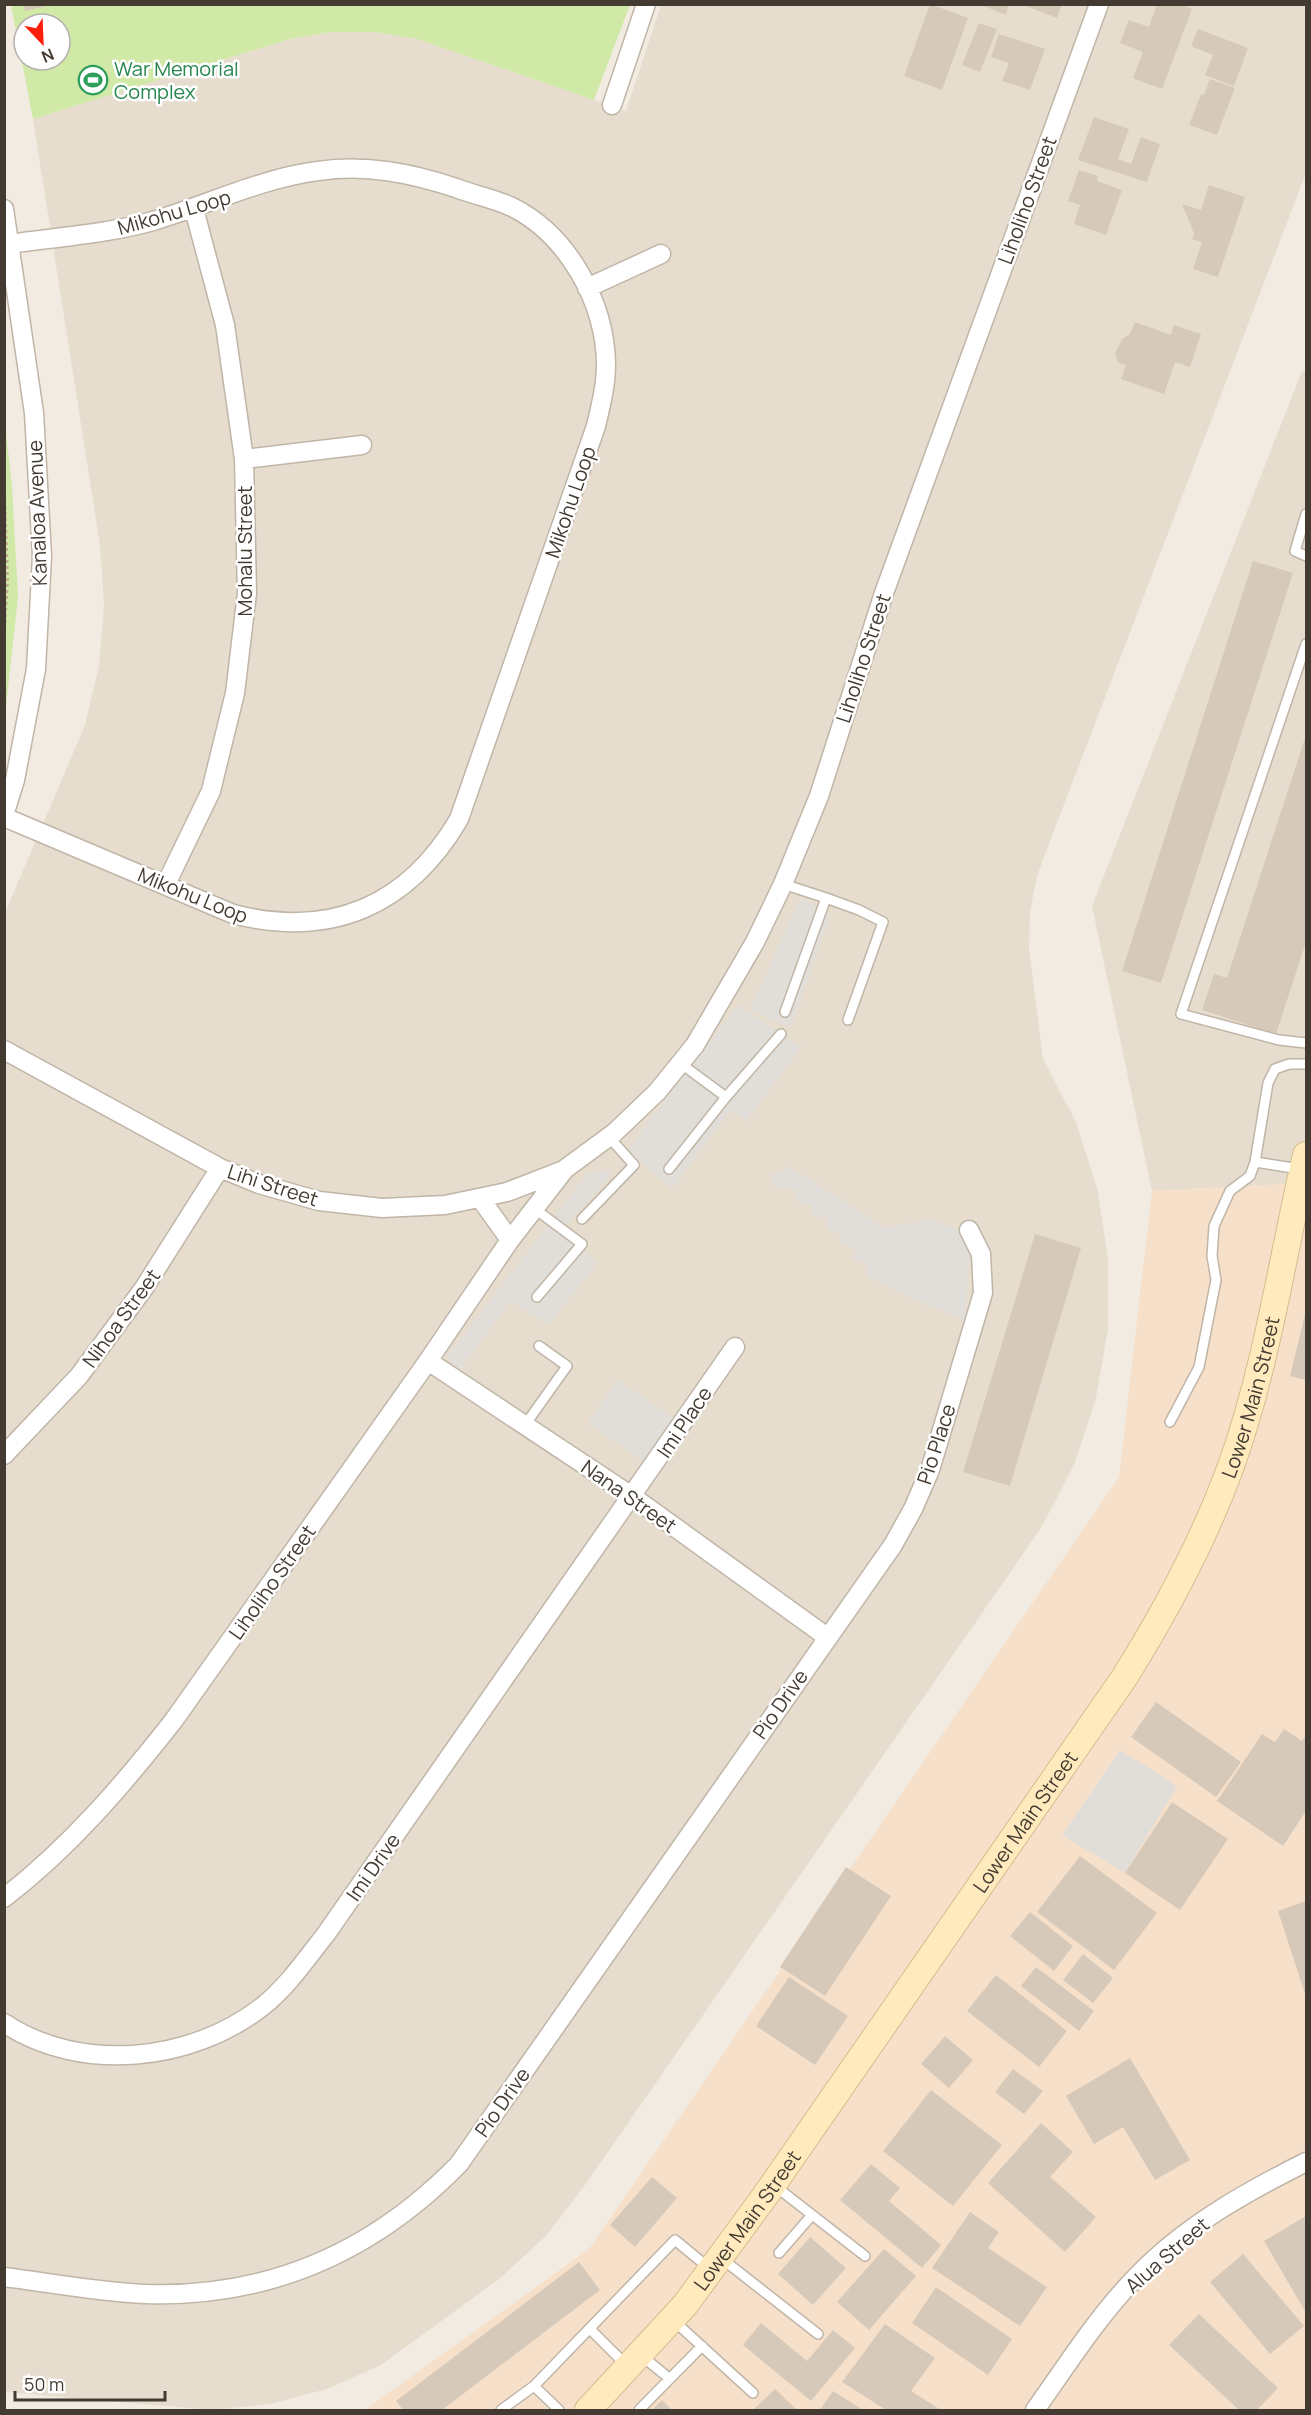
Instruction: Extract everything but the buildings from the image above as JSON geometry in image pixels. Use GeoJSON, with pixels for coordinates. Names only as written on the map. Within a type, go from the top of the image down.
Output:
{"type":"FeatureCollection","features":[{"type":"Feature","properties":{"kind":"street"},"geometry":{"type":"LineString","coordinates":[[612,105],[646,4]]}},
{"type":"Feature","properties":{"kind":"street","name":"Liholiho Street"},"geometry":{"type":"LineString","coordinates":[[4,1898],[82,1828],[160,1738],[429,1361],[510,1240],[565,1169],[609,1137],[657,1092],[695,1045],[755,942],[783,884],[819,796],[884,593],[1099,4]]}},
{"type":"Feature","properties":{"kind":"street","name":"Mikohu Loop"},"geometry":{"type":"LineString","coordinates":[[4,816],[233,914],[262,921],[292,924],[321,921],[350,914],[377,903],[403,887],[425,867],[444,844],[459,819],[596,426],[604,395],[606,363],[602,332],[587,288],[561,247],[538,225],[512,207],[427,179],[391,171],[354,168],[317,171],[281,178],[194,209],[105,231],[10,244]]}},
{"type":"Feature","properties":{"kind":"street","name":"Kanaloa Avenue"},"geometry":{"type":"LineString","coordinates":[[4,209],[34,413],[42,556],[36,669],[15,780],[4,816]]}},
{"type":"Feature","properties":{"kind":"street","name":"Mohalu Street"},"geometry":{"type":"LineString","coordinates":[[165,884],[211,791],[235,693],[247,593],[244,459],[225,326],[194,209]]}},
{"type":"Feature","properties":{"kind":"street"},"geometry":{"type":"LineString","coordinates":[[587,288],[661,254]]}},
{"type":"Feature","properties":{"kind":"street"},"geometry":{"type":"LineString","coordinates":[[244,459],[362,445]]}},
{"type":"Feature","properties":{"kind":"street","name":"Lihi Street"},"geometry":{"type":"LineString","coordinates":[[4,1050],[220,1168],[259,1184],[320,1201],[382,1208],[445,1205],[507,1192],[565,1169]]}},
{"type":"Feature","properties":{"kind":"street","name":"Lower Main Street"},"geometry":{"type":"LineString","coordinates":[[598,2404],[672,2320],[774,2185],[1124,1678],[1156,1628],[1209,1521],[1231,1464],[1254,1391],[1305,1162]]}},
{"type":"Feature","properties":{"kind":"street","name":"Nihoa Street"},"geometry":{"type":"LineString","coordinates":[[4,1455],[79,1376],[144,1288],[220,1168]]}},
{"type":"Feature","properties":{"kind":"street"},"geometry":{"type":"LineString","coordinates":[[480,1198],[510,1240]]}},
{"type":"Feature","properties":{"kind":"street","name":"Pio Place"},"geometry":{"type":"LineString","coordinates":[[827,1637],[893,1545],[930,1470],[983,1293],[982,1261],[969,1230]]}},
{"type":"Feature","properties":{"kind":"street","name":"Imi Place"},"geometry":{"type":"LineString","coordinates":[[633,1497],[735,1347]]}},
{"type":"Feature","properties":{"kind":"street","name":"Nana Street"},"geometry":{"type":"LineString","coordinates":[[429,1361],[633,1497],[827,1637]]}},
{"type":"Feature","properties":{"kind":"street","name":"Imi Drive"},"geometry":{"type":"LineString","coordinates":[[4,2023],[46,2043],[83,2052],[121,2055],[159,2052],[196,2043],[231,2027],[262,2006],[290,1980],[326,1934],[633,1497]]}},
{"type":"Feature","properties":{"kind":"street","name":"Pio Drive"},"geometry":{"type":"LineString","coordinates":[[4,2277],[144,2294],[209,2292],[265,2282],[320,2264],[371,2237],[418,2204],[459,2164],[827,1637]]}},
{"type":"Feature","properties":{"kind":"street","name":"Alua Street"},"geometry":{"type":"LineString","coordinates":[[1035,2410],[1101,2319],[1137,2276],[1166,2250],[1226,2205],[1259,2184],[1306,2162]]}},
{"type":"Feature","properties":{"kind":"lane"},"geometry":{"type":"LineString","coordinates":[[1306,514],[1295,550],[1306,556]]}},
{"type":"Feature","properties":{"kind":"lane"},"geometry":{"type":"LineString","coordinates":[[1306,644],[1181,1014],[1279,1040],[1306,1043]]}},
{"type":"Feature","properties":{"kind":"lane"},"geometry":{"type":"LineString","coordinates":[[783,884],[860,910],[883,922],[848,1020]]}},
{"type":"Feature","properties":{"kind":"lane"},"geometry":{"type":"LineString","coordinates":[[785,1012],[826,898]]}},
{"type":"Feature","properties":{"kind":"lane"},"geometry":{"type":"LineString","coordinates":[[669,1169],[726,1097],[781,1034]]}},
{"type":"Feature","properties":{"kind":"lane"},"geometry":{"type":"LineString","coordinates":[[680,1063],[726,1097]]}},
{"type":"Feature","properties":{"kind":"lane"},"geometry":{"type":"LineString","coordinates":[[1170,1422],[1199,1367],[1216,1280],[1212,1256],[1214,1226],[1230,1191],[1250,1176],[1255,1162],[1268,1083],[1275,1069],[1289,1064],[1306,1064]]}},
{"type":"Feature","properties":{"kind":"lane"},"geometry":{"type":"LineString","coordinates":[[582,1219],[634,1165],[609,1137]]}},
{"type":"Feature","properties":{"kind":"lane"},"geometry":{"type":"LineString","coordinates":[[1255,1162],[1305,1162]]}},
{"type":"Feature","properties":{"kind":"lane"},"geometry":{"type":"LineString","coordinates":[[535,1209],[582,1244],[537,1297]]}},
{"type":"Feature","properties":{"kind":"lane"},"geometry":{"type":"LineString","coordinates":[[525,1425],[567,1366],[539,1346]]}},
{"type":"Feature","properties":{"kind":"lane"},"geometry":{"type":"LineString","coordinates":[[774,2185],[866,2256]]}},
{"type":"Feature","properties":{"kind":"lane"},"geometry":{"type":"LineString","coordinates":[[779,2253],[812,2215]]}},
{"type":"Feature","properties":{"kind":"lane"},"geometry":{"type":"LineString","coordinates":[[501,2410],[534,2386],[591,2330],[675,2240],[716,2263],[818,2334]]}},
{"type":"Feature","properties":{"kind":"lane"},"geometry":{"type":"LineString","coordinates":[[672,2320],[753,2393]]}},
{"type":"Feature","properties":{"kind":"lane"},"geometry":{"type":"LineString","coordinates":[[591,2330],[635,2361],[670,2379]]}},
{"type":"Feature","properties":{"kind":"lane"},"geometry":{"type":"LineString","coordinates":[[639,2410],[702,2346]]}},
{"type":"Feature","properties":{"kind":"lane"},"geometry":{"type":"LineString","coordinates":[[534,2386],[559,2410]]}},
{"type":"Feature","properties":{"kind":"path"},"geometry":{"type":"LineString","coordinates":[[4,494],[7,579],[4,629]]}},
{"type":"Feature","properties":{"kind":"shaded area"},"geometry":{"type":"Polygon","coordinates":[[[661,5],[1306,5],[1306,173],[1050,841],[1037,876],[1030,912],[1029,948],[1043,1059],[1076,1122],[1097,1188],[1108,1258],[1108,1329],[1096,1398],[1074,1465],[1041,1528],[585,2185],[546,2236],[499,2279],[381,2365],[327,2389],[270,2404],[212,2410],[5,2392],[5,913],[85,725],[99,666],[104,606],[100,545],[33,119],[290,39],[333,32],[375,32],[417,39],[626,111],[661,5]]]}},
{"type":"Feature","properties":{"kind":"shaded area"},"geometry":{"type":"Polygon","coordinates":[[[1302,371],[1306,373],[1306,1183],[1152,1191],[1092,906],[1302,371]]]}},
{"type":"Feature","properties":{"kind":"shaded area"},"geometry":{"type":"Polygon","coordinates":[[[800,899],[830,915],[791,1027],[750,1010],[800,899]]]}},
{"type":"Feature","properties":{"kind":"shaded area"},"geometry":{"type":"Polygon","coordinates":[[[738,1005],[801,1047],[746,1121],[730,1110],[672,1189],[628,1149],[738,1005]]]}},
{"type":"Feature","properties":{"kind":"shaded area"},"geometry":{"type":"Polygon","coordinates":[[[790,1167],[880,1225],[887,1227],[933,1220],[956,1229],[970,1243],[965,1321],[866,1276],[867,1264],[852,1259],[856,1249],[840,1244],[841,1234],[827,1229],[827,1219],[812,1215],[812,1205],[797,1202],[797,1190],[774,1186],[770,1175],[790,1167]]]}},
{"type":"Feature","properties":{"kind":"shaded area"},"geometry":{"type":"Polygon","coordinates":[[[602,1169],[612,1174],[563,1228],[597,1263],[549,1324],[510,1301],[459,1371],[447,1357],[587,1174],[602,1169]]]}},
{"type":"Feature","properties":{"kind":"shaded area"},"geometry":{"type":"Polygon","coordinates":[[[1306,1183],[1306,2410],[365,2410],[589,2249],[1119,1477],[1152,1191],[1306,1183]]]}},
{"type":"Feature","properties":{"kind":"shaded area"},"geometry":{"type":"Polygon","coordinates":[[[618,1380],[673,1418],[649,1465],[588,1423],[618,1380]]]}},
{"type":"Feature","properties":{"kind":"shaded area"},"geometry":{"type":"Polygon","coordinates":[[[1120,1750],[1177,1786],[1125,1873],[1062,1835],[1120,1750]]]}},
{"type":"Feature","properties":{"kind":"green space","name":"War Memorial Complex"},"geometry":{"type":"Polygon","coordinates":[[[11,5],[630,5],[594,100],[417,39],[375,32],[333,32],[290,39],[33,119],[24,72],[72,72],[72,12],[12,12],[11,5]]]}},
{"type":"Feature","properties":{"kind":"green space"},"geometry":{"type":"Polygon","coordinates":[[[4,414],[12,486],[18,597],[5,716],[4,414]]]}},
{"type":"Feature","properties":{"kind":"place","name":"War Memorial Complex"},"geometry":{"type":"Point","coordinates":[93,80]}}]}
